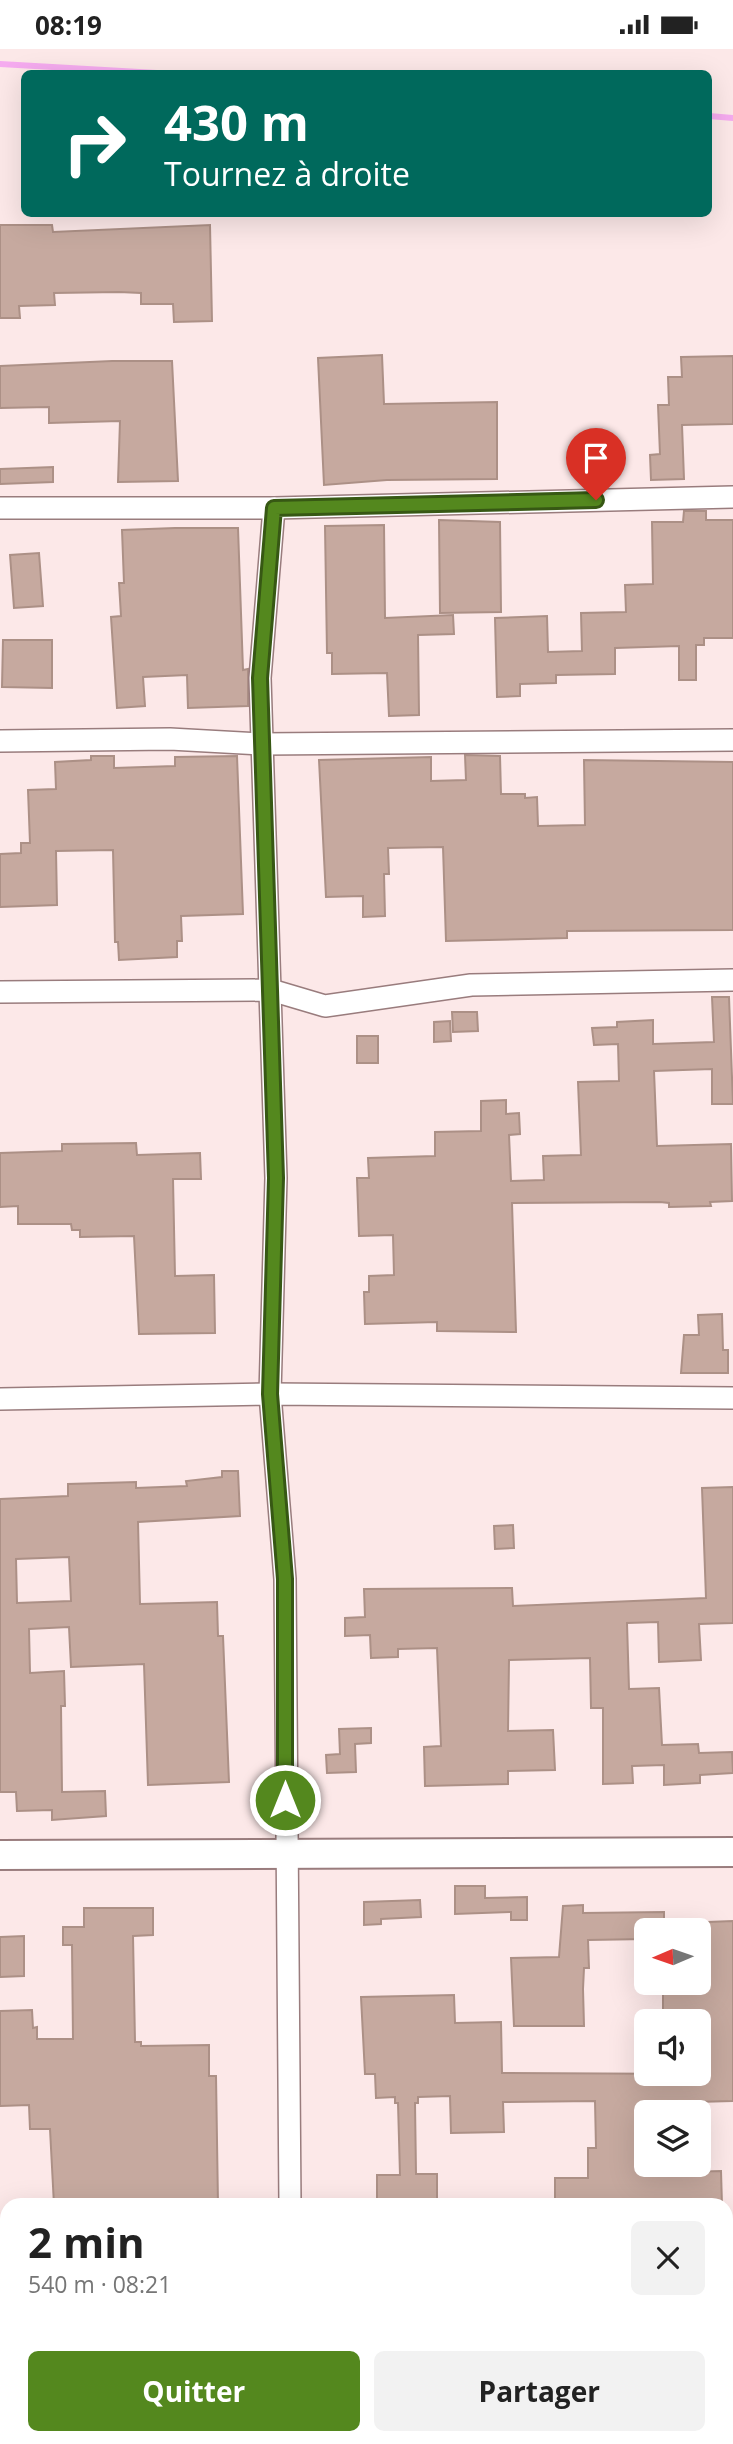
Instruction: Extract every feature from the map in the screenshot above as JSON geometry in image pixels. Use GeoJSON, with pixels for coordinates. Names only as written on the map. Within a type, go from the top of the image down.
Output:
{"type":"FeatureCollection","features":[{"type":"Feature","properties":{"kind":"street"},"geometry":{"type":"LineString","coordinates":[[0,508],[274,508],[733,497]]}},
{"type":"Feature","properties":{"kind":"street"},"geometry":{"type":"LineString","coordinates":[[274,508],[260,678],[276,1178],[270,1394],[285,1579],[285,1856],[290,2198]]}},
{"type":"Feature","properties":{"kind":"street"},"geometry":{"type":"LineString","coordinates":[[0,741],[170,739],[262,744],[733,740]]}},
{"type":"Feature","properties":{"kind":"street"},"geometry":{"type":"LineString","coordinates":[[0,992],[271,990],[325,1006],[471,985],[733,980]]}},
{"type":"Feature","properties":{"kind":"street"},"geometry":{"type":"LineString","coordinates":[[0,1399],[270,1394],[733,1398]]}},
{"type":"Feature","properties":{"kind":"street"},"geometry":{"type":"LineString","coordinates":[[0,1855],[285,1856],[733,1852]]}},
{"type":"Feature","properties":{"kind":"building"},"geometry":{"type":"Polygon","coordinates":[[[0,225],[52,225],[53,232],[210,225],[212,321],[174,322],[173,304],[141,304],[141,293],[119,292],[54,293],[55,305],[19,306],[20,318],[0,318],[0,225]]]}},
{"type":"Feature","properties":{"kind":"building"},"geometry":{"type":"Polygon","coordinates":[[[382,355],[384,404],[497,402],[497,479],[387,480],[324,485],[318,358],[382,355]]]}},
{"type":"Feature","properties":{"kind":"building"},"geometry":{"type":"Polygon","coordinates":[[[733,356],[733,424],[682,425],[684,479],[651,480],[650,455],[660,454],[658,405],[669,405],[668,377],[682,377],[681,357],[733,356]]]}},
{"type":"Feature","properties":{"kind":"building"},"geometry":{"type":"Polygon","coordinates":[[[172,361],[178,481],[118,482],[120,421],[49,423],[49,407],[0,408],[0,366],[172,361]]]}},
{"type":"Feature","properties":{"kind":"building"},"geometry":{"type":"Polygon","coordinates":[[[53,467],[53,482],[0,484],[0,469],[53,467]]]}},
{"type":"Feature","properties":{"kind":"building"},"geometry":{"type":"Polygon","coordinates":[[[684,511],[706,511],[706,520],[733,520],[733,638],[704,638],[704,645],[696,645],[696,680],[679,680],[679,646],[615,648],[615,674],[556,675],[556,683],[520,684],[520,696],[497,697],[495,618],[547,616],[548,652],[582,651],[581,613],[626,612],[625,585],[653,584],[652,522],[683,522],[684,511]]]}},
{"type":"Feature","properties":{"kind":"building"},"geometry":{"type":"Polygon","coordinates":[[[439,520],[500,522],[501,612],[440,613],[439,520]]]}},
{"type":"Feature","properties":{"kind":"building"},"geometry":{"type":"Polygon","coordinates":[[[384,525],[385,618],[453,615],[454,634],[418,635],[419,715],[389,716],[387,673],[332,674],[332,653],[327,653],[325,526],[384,525]]]}},
{"type":"Feature","properties":{"kind":"building"},"geometry":{"type":"Polygon","coordinates":[[[238,528],[243,670],[248,669],[248,706],[188,708],[187,675],[143,677],[145,706],[117,708],[111,617],[121,616],[119,583],[124,583],[122,530],[238,528]]]}},
{"type":"Feature","properties":{"kind":"building"},"geometry":{"type":"Polygon","coordinates":[[[39,553],[43,606],[14,608],[10,555],[39,553]]]}},
{"type":"Feature","properties":{"kind":"building"},"geometry":{"type":"Polygon","coordinates":[[[3,640],[52,640],[52,688],[2,687],[3,640]]]}},
{"type":"Feature","properties":{"kind":"building"},"geometry":{"type":"Polygon","coordinates":[[[465,755],[500,756],[501,794],[537,797],[538,826],[585,825],[584,760],[733,762],[733,930],[567,931],[567,938],[446,941],[443,847],[388,848],[389,874],[384,874],[385,916],[363,917],[363,896],[326,897],[319,760],[431,757],[431,781],[466,780],[465,755]]]}},
{"type":"Feature","properties":{"kind":"building"},"geometry":{"type":"Polygon","coordinates":[[[91,756],[114,756],[114,768],[175,766],[175,757],[237,756],[243,914],[181,916],[182,941],[177,941],[177,957],[119,960],[118,942],[115,942],[113,850],[56,851],[57,905],[0,907],[0,854],[21,853],[21,843],[30,843],[28,790],[56,789],[55,762],[91,760],[91,756]]]}},
{"type":"Feature","properties":{"kind":"building"},"geometry":{"type":"Polygon","coordinates":[[[712,997],[729,997],[733,1104],[712,1104],[712,1069],[654,1071],[657,1146],[731,1144],[732,1201],[710,1202],[711,1206],[669,1207],[669,1203],[660,1202],[512,1203],[516,1332],[437,1331],[437,1322],[365,1324],[364,1292],[369,1292],[369,1276],[394,1275],[393,1235],[359,1236],[357,1178],[369,1178],[368,1158],[435,1156],[435,1132],[481,1131],[481,1101],[506,1100],[506,1114],[519,1113],[520,1134],[509,1135],[511,1181],[544,1180],[543,1156],[581,1155],[578,1082],[619,1081],[618,1044],[594,1045],[592,1028],[617,1027],[617,1022],[653,1020],[653,1044],[714,1042],[712,997]]]}},
{"type":"Feature","properties":{"kind":"building"},"geometry":{"type":"Polygon","coordinates":[[[452,1012],[477,1012],[478,1031],[453,1032],[452,1012]]]}},
{"type":"Feature","properties":{"kind":"building"},"geometry":{"type":"Polygon","coordinates":[[[450,1021],[451,1041],[434,1042],[434,1022],[450,1021]]]}},
{"type":"Feature","properties":{"kind":"building"},"geometry":{"type":"Polygon","coordinates":[[[357,1036],[378,1036],[378,1063],[357,1063],[357,1036]]]}},
{"type":"Feature","properties":{"kind":"building"},"geometry":{"type":"Polygon","coordinates":[[[136,1143],[137,1155],[200,1153],[201,1179],[173,1179],[175,1276],[214,1275],[215,1333],[139,1334],[134,1236],[80,1237],[80,1230],[72,1230],[71,1224],[18,1224],[18,1206],[0,1207],[0,1153],[62,1151],[62,1144],[136,1143]]]}},
{"type":"Feature","properties":{"kind":"building"},"geometry":{"type":"Polygon","coordinates":[[[722,1314],[723,1350],[728,1350],[728,1373],[681,1373],[684,1335],[699,1335],[698,1315],[722,1314]]]}},
{"type":"Feature","properties":{"kind":"building"},"geometry":{"type":"Polygon","coordinates":[[[222,1471],[238,1471],[240,1516],[138,1522],[140,1604],[217,1602],[218,1636],[223,1636],[229,1782],[148,1785],[144,1664],[71,1667],[69,1627],[29,1629],[30,1673],[64,1671],[65,1706],[61,1706],[62,1792],[105,1791],[106,1816],[52,1820],[52,1810],[17,1811],[16,1792],[0,1792],[0,1499],[68,1496],[68,1484],[136,1482],[136,1488],[187,1486],[186,1481],[222,1477],[222,1471]],[[69,1557],[16,1559],[17,1603],[71,1601],[69,1557]]]}},
{"type":"Feature","properties":{"kind":"building"},"geometry":{"type":"Polygon","coordinates":[[[733,1487],[733,1623],[699,1624],[701,1660],[659,1662],[658,1622],[627,1623],[629,1689],[659,1688],[662,1745],[698,1744],[699,1753],[732,1752],[733,1773],[700,1775],[700,1783],[664,1785],[664,1765],[632,1766],[633,1783],[603,1784],[603,1708],[591,1708],[590,1658],[509,1660],[508,1731],[553,1730],[555,1770],[508,1771],[508,1784],[425,1786],[424,1747],[441,1746],[437,1648],[398,1649],[398,1657],[371,1658],[370,1635],[345,1636],[345,1618],[365,1617],[364,1589],[512,1588],[513,1606],[706,1598],[702,1488],[733,1487]]]}},
{"type":"Feature","properties":{"kind":"building"},"geometry":{"type":"Polygon","coordinates":[[[513,1525],[514,1548],[495,1549],[494,1526],[513,1525]]]}},
{"type":"Feature","properties":{"kind":"building"},"geometry":{"type":"Polygon","coordinates":[[[371,1728],[371,1743],[355,1744],[356,1772],[327,1773],[326,1755],[340,1754],[339,1729],[371,1728]]]}},
{"type":"Feature","properties":{"kind":"building"},"geometry":{"type":"Polygon","coordinates":[[[455,1886],[485,1886],[485,1898],[527,1897],[527,1920],[511,1920],[511,1912],[455,1914],[455,1886]]]}},
{"type":"Feature","properties":{"kind":"building"},"geometry":{"type":"Polygon","coordinates":[[[420,1900],[421,1917],[381,1919],[381,1924],[364,1925],[364,1902],[420,1900]]]}},
{"type":"Feature","properties":{"kind":"building"},"geometry":{"type":"Polygon","coordinates":[[[583,1905],[583,1913],[664,1912],[664,1918],[634,1918],[634,1939],[588,1940],[589,1968],[584,1968],[583,1989],[584,2026],[514,2026],[511,1958],[559,1957],[563,1906],[583,1905]]]}},
{"type":"Feature","properties":{"kind":"building"},"geometry":{"type":"Polygon","coordinates":[[[84,1908],[153,1908],[153,1935],[133,1936],[135,2042],[141,2042],[141,2046],[209,2045],[209,2076],[216,2076],[218,2198],[54,2198],[50,2129],[30,2129],[29,2105],[0,2106],[0,2011],[32,2010],[37,2039],[73,2039],[72,1945],[63,1945],[63,1927],[84,1927],[84,1908]]]}},
{"type":"Feature","properties":{"kind":"building"},"geometry":{"type":"Polygon","coordinates":[[[733,1921],[733,2101],[634,2100],[634,2177],[711,2177],[711,2171],[721,2171],[722,2198],[555,2198],[555,2178],[588,2178],[588,2148],[596,2148],[595,2101],[503,2102],[504,2132],[451,2133],[450,2096],[418,2097],[418,2103],[415,2103],[416,2174],[437,2174],[437,2198],[377,2198],[377,2175],[400,2175],[398,2103],[395,2103],[395,2097],[376,2098],[375,2074],[365,2074],[361,1997],[454,1995],[455,2023],[501,2022],[502,2073],[634,2074],[634,2086],[711,2086],[711,2009],[663,2009],[663,1995],[711,1995],[711,1922],[733,1921]]]}},
{"type":"Feature","properties":{"kind":"building"},"geometry":{"type":"Polygon","coordinates":[[[24,1936],[24,1976],[0,1977],[0,1937],[24,1936]]]}},
{"type":"Feature","properties":{"kind":"waterway"},"geometry":{"type":"LineString","coordinates":[[0,64],[105,70]]}},
{"type":"Feature","properties":{"kind":"waterway"},"geometry":{"type":"LineString","coordinates":[[712,116],[733,118]]}},
{"type":"Feature","properties":{"kind":"route"},"geometry":{"type":"LineString","coordinates":[[285,1800],[285,1579],[270,1394],[276,1178],[260,678],[274,508],[596,500]]}}]}
